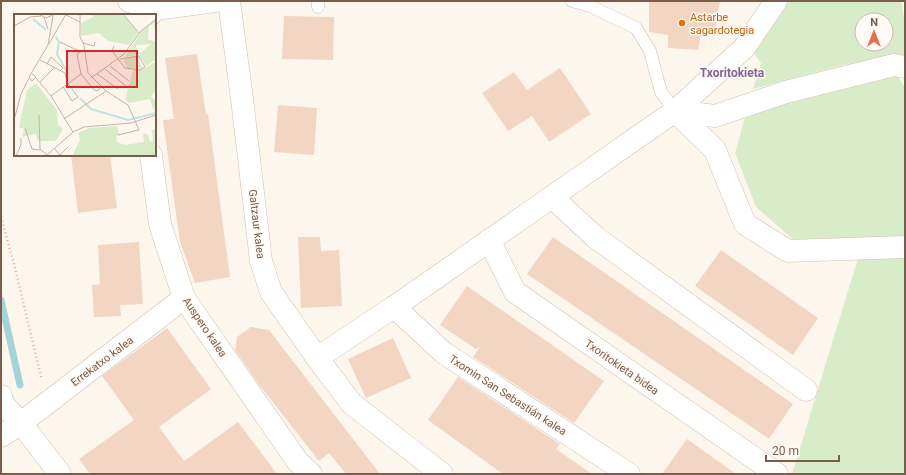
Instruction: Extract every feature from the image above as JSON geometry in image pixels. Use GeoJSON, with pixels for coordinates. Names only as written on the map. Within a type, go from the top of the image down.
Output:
{"type":"FeatureCollection","features":[{"type":"Feature","properties":{"kind":"street"},"geometry":{"type":"LineString","coordinates":[[129,1],[153,12],[215,1]]}},
{"type":"Feature","properties":{"kind":"street","name":"Galtzaur kalea"},"geometry":{"type":"LineString","coordinates":[[229,1],[261,262],[272,292],[352,404],[440,473]]}},
{"type":"Feature","properties":{"kind":"street"},"geometry":{"type":"LineString","coordinates":[[318,358],[394,307],[675,111],[744,48],[776,1]]}},
{"type":"Feature","properties":{"kind":"street"},"geometry":{"type":"LineString","coordinates":[[675,111],[715,116],[801,88],[894,65],[905,67]]}},
{"type":"Feature","properties":{"kind":"street"},"geometry":{"type":"LineString","coordinates":[[675,111],[714,150],[745,224],[788,251],[905,247]]}},
{"type":"Feature","properties":{"kind":"street","name":"Auspero kalea"},"geometry":{"type":"LineString","coordinates":[[151,156],[160,224],[184,298],[298,462],[311,474]]}},
{"type":"Feature","properties":{"kind":"street"},"geometry":{"type":"LineString","coordinates":[[552,197],[595,238],[806,390]]}},
{"type":"Feature","properties":{"kind":"street","name":"Txoritokieta bidea"},"geometry":{"type":"LineString","coordinates":[[489,240],[515,292],[777,474]]}},
{"type":"Feature","properties":{"kind":"street","name":"Errekatxo kalea"},"geometry":{"type":"LineString","coordinates":[[1,436],[47,403],[184,298]]}},
{"type":"Feature","properties":{"kind":"street","name":"Txomin San Sebastián kalea"},"geometry":{"type":"LineString","coordinates":[[394,307],[444,353],[630,474]]}},
{"type":"Feature","properties":{"kind":"street"},"geometry":{"type":"LineString","coordinates":[[1,396],[3,404],[60,474]]}},
{"type":"Feature","properties":{"kind":"lane"},"geometry":{"type":"LineString","coordinates":[[572,1],[591,3],[636,28],[650,51],[661,92],[675,111]]}},
{"type":"Feature","properties":{"kind":"path"},"geometry":{"type":"LineString","coordinates":[[1,217],[16,268],[47,403]]}},
{"type":"Feature","properties":{"kind":"green space"},"geometry":{"type":"Polygon","coordinates":[[[786,1],[901,1],[905,24],[905,56],[843,65],[753,89],[761,63],[752,50],[786,1]]]}},
{"type":"Feature","properties":{"kind":"green space"},"geometry":{"type":"Polygon","coordinates":[[[894,70],[905,88],[905,240],[794,240],[756,207],[735,153],[747,110],[894,70]]]}},
{"type":"Feature","properties":{"kind":"green space"},"geometry":{"type":"Polygon","coordinates":[[[859,255],[905,255],[905,474],[792,474],[859,255]]]}},
{"type":"Feature","properties":{"kind":"building","name":"Astarbe sagardotegia"},"geometry":{"type":"Polygon","coordinates":[[[649,1],[720,1],[714,35],[701,35],[698,50],[668,48],[668,35],[649,32],[649,1]]]}},
{"type":"Feature","properties":{"kind":"building"},"geometry":{"type":"Polygon","coordinates":[[[284,16],[334,17],[333,60],[282,59],[284,16]]]}},
{"type":"Feature","properties":{"kind":"building"},"geometry":{"type":"Polygon","coordinates":[[[197,54],[206,115],[208,114],[230,277],[195,283],[180,242],[163,120],[174,119],[165,58],[197,54]]]}},
{"type":"Feature","properties":{"kind":"building"},"geometry":{"type":"Polygon","coordinates":[[[560,68],[591,114],[549,142],[532,116],[508,131],[482,93],[514,72],[527,90],[560,68]]]}},
{"type":"Feature","properties":{"kind":"building"},"geometry":{"type":"Polygon","coordinates":[[[278,105],[317,108],[314,155],[274,152],[278,105]]]}},
{"type":"Feature","properties":{"kind":"building"},"geometry":{"type":"Polygon","coordinates":[[[71,156],[110,156],[117,208],[78,213],[71,156]]]}},
{"type":"Feature","properties":{"kind":"building"},"geometry":{"type":"Polygon","coordinates":[[[298,237],[320,237],[321,251],[339,250],[342,306],[301,308],[298,237]]]}},
{"type":"Feature","properties":{"kind":"building"},"geometry":{"type":"Polygon","coordinates":[[[553,237],[793,404],[769,439],[527,274],[553,237]]]}},
{"type":"Feature","properties":{"kind":"building"},"geometry":{"type":"Polygon","coordinates":[[[139,242],[143,304],[120,305],[121,316],[94,317],[92,285],[100,284],[98,245],[139,242]]]}},
{"type":"Feature","properties":{"kind":"building"},"geometry":{"type":"Polygon","coordinates":[[[721,250],[818,318],[793,355],[695,286],[721,250]]]}},
{"type":"Feature","properties":{"kind":"building"},"geometry":{"type":"Polygon","coordinates":[[[467,286],[604,381],[574,423],[473,357],[480,347],[476,349],[440,325],[467,286]]]}},
{"type":"Feature","properties":{"kind":"building"},"geometry":{"type":"Polygon","coordinates":[[[251,327],[269,330],[380,474],[346,474],[329,453],[319,461],[257,382],[235,350],[237,337],[251,327]]]}},
{"type":"Feature","properties":{"kind":"building"},"geometry":{"type":"Polygon","coordinates":[[[167,328],[211,389],[159,427],[184,461],[238,422],[277,474],[90,474],[79,459],[134,420],[102,376],[167,328]]]}},
{"type":"Feature","properties":{"kind":"building"},"geometry":{"type":"Polygon","coordinates":[[[393,338],[411,378],[366,398],[348,359],[393,338]]]}},
{"type":"Feature","properties":{"kind":"building"},"geometry":{"type":"Polygon","coordinates":[[[458,377],[560,444],[556,449],[592,474],[503,474],[428,420],[458,377]]]}},
{"type":"Feature","properties":{"kind":"building"},"geometry":{"type":"Polygon","coordinates":[[[687,439],[736,474],[662,474],[687,439]]]}},
{"type":"Feature","properties":{"kind":"waterway"},"geometry":{"type":"LineString","coordinates":[[1,300],[20,385]]}},
{"type":"Feature","properties":{"kind":"place","name":"Astarbe sagardotegia"},"geometry":{"type":"Point","coordinates":[682,23]}},
{"type":"Feature","properties":{"kind":"district","name":"Txoritokieta"},"geometry":{"type":"Point","coordinates":[732,73]}}]}
